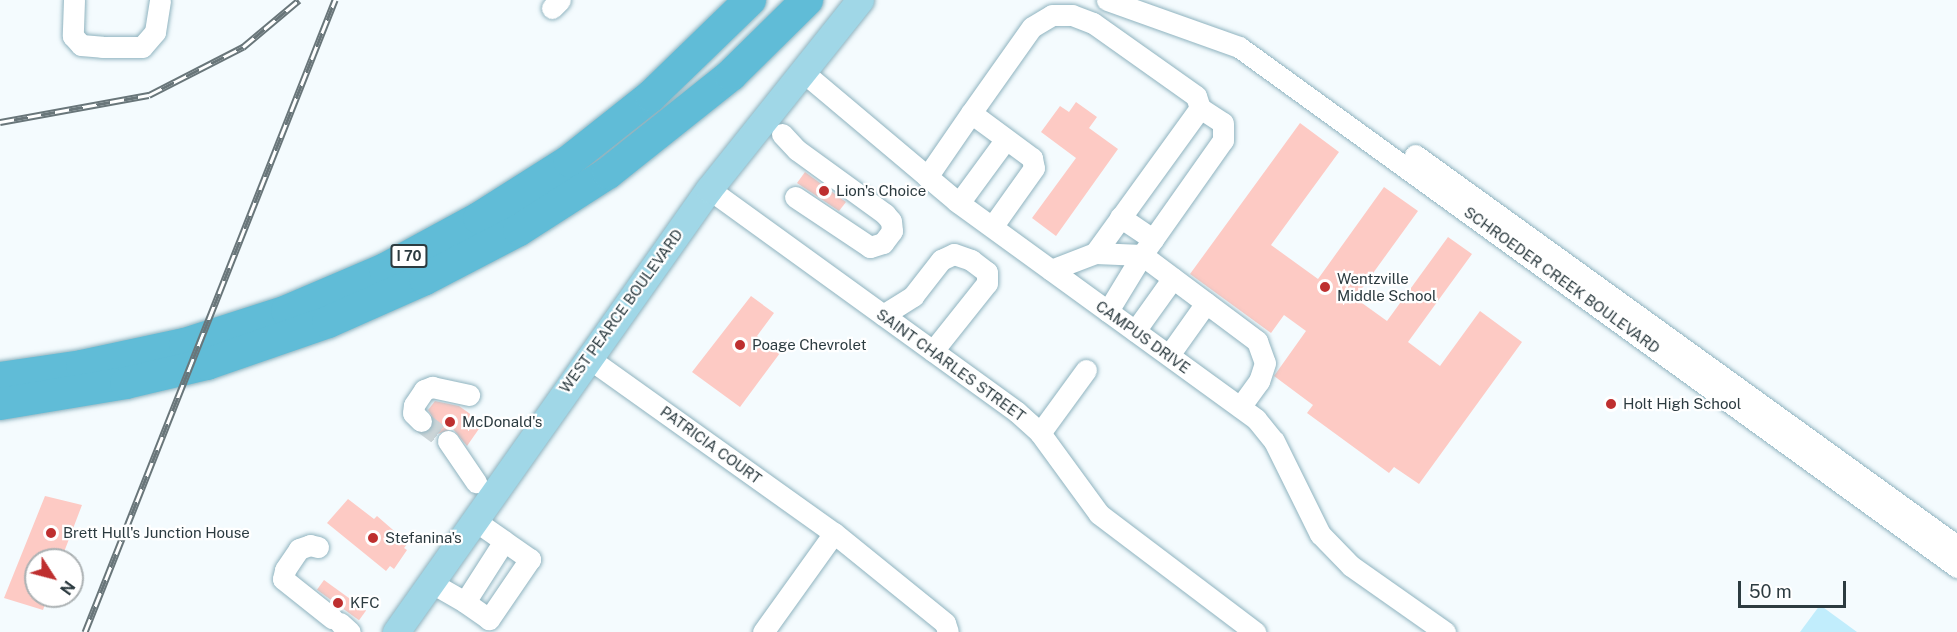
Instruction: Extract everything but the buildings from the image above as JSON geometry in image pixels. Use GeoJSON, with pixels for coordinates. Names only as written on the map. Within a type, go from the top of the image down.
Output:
{"type":"FeatureCollection","features":[{"type":"Feature","properties":{"kind":"highway","name":"I 70"},"geometry":{"type":"LineString","coordinates":[[0,378],[82,366],[185,344],[287,311],[385,268],[479,218],[569,161],[651,96],[750,0]]}},
{"type":"Feature","properties":{"kind":"highway","name":"I 70"},"geometry":{"type":"LineString","coordinates":[[0,404],[126,383],[207,364],[328,322],[425,279],[519,230],[608,173],[723,82],[807,0]]}},
{"type":"Feature","properties":{"kind":"main road","name":"WEST PEARCE BOULEVARD"},"geometry":{"type":"LineString","coordinates":[[396,632],[587,357],[709,189],[860,0]]}},
{"type":"Feature","properties":{"kind":"street"},"geometry":{"type":"LineString","coordinates":[[74,0],[73,36],[81,45],[102,47],[142,47],[155,32],[160,0]]}},
{"type":"Feature","properties":{"kind":"street","name":"SCHROEDER CREEK BOULEVARD"},"geometry":{"type":"LineString","coordinates":[[1107,0],[1153,7],[1220,23],[1271,52],[1957,546]]}},
{"type":"Feature","properties":{"kind":"street","name":"SCHROEDER CREEK BOULEVARD"},"geometry":{"type":"LineString","coordinates":[[1153,7],[1255,58],[1957,567]]}},
{"type":"Feature","properties":{"kind":"street"},"geometry":{"type":"LineString","coordinates":[[927,177],[1032,27],[1052,15],[1072,15],[1093,23],[1196,96],[1200,108],[1223,123],[1223,140],[1147,247],[1108,311]]}},
{"type":"Feature","properties":{"kind":"street","name":"CAMPUS DRIVE"},"geometry":{"type":"LineString","coordinates":[[803,72],[959,203],[1256,419],[1274,441],[1320,534],[1351,566],[1445,632]]}},
{"type":"Feature","properties":{"kind":"street"},"geometry":{"type":"LineString","coordinates":[[1095,253],[1200,108]]}},
{"type":"Feature","properties":{"kind":"street"},"geometry":{"type":"LineString","coordinates":[[971,113],[1032,158],[1034,168],[992,227]]}},
{"type":"Feature","properties":{"kind":"street"},"geometry":{"type":"LineString","coordinates":[[782,134],[797,150],[885,214],[892,231],[883,243],[870,247],[795,197]]}},
{"type":"Feature","properties":{"kind":"street"},"geometry":{"type":"LineString","coordinates":[[959,203],[1006,139]]}},
{"type":"Feature","properties":{"kind":"street","name":"SAINT CHARLES STREET"},"geometry":{"type":"LineString","coordinates":[[709,189],[933,351],[1040,433],[1099,514],[1255,632]]}},
{"type":"Feature","properties":{"kind":"street"},"geometry":{"type":"LineString","coordinates":[[1120,217],[1173,278],[1257,341],[1265,363],[1259,381],[1240,407]]}},
{"type":"Feature","properties":{"kind":"street"},"geometry":{"type":"LineString","coordinates":[[1052,270],[1095,253],[1147,247]]}},
{"type":"Feature","properties":{"kind":"street"},"geometry":{"type":"LineString","coordinates":[[883,315],[913,296],[940,260],[954,254],[971,260],[987,272],[987,283],[933,351]]}},
{"type":"Feature","properties":{"kind":"street"},"geometry":{"type":"LineString","coordinates":[[1135,331],[1173,278]]}},
{"type":"Feature","properties":{"kind":"street"},"geometry":{"type":"LineString","coordinates":[[1169,355],[1206,303]]}},
{"type":"Feature","properties":{"kind":"street","name":"PATRICIA COURT"},"geometry":{"type":"LineString","coordinates":[[587,357],[834,532],[945,623],[948,632]]}},
{"type":"Feature","properties":{"kind":"street"},"geometry":{"type":"LineString","coordinates":[[1040,433],[1086,370]]}},
{"type":"Feature","properties":{"kind":"street"},"geometry":{"type":"LineString","coordinates":[[421,421],[413,413],[414,405],[424,390],[432,387],[469,395]]}},
{"type":"Feature","properties":{"kind":"street"},"geometry":{"type":"LineString","coordinates":[[448,441],[476,482]]}},
{"type":"Feature","properties":{"kind":"street"},"geometry":{"type":"LineString","coordinates":[[430,582],[492,619],[530,562],[474,520]]}},
{"type":"Feature","properties":{"kind":"street"},"geometry":{"type":"LineString","coordinates":[[763,632],[834,532]]}},
{"type":"Feature","properties":{"kind":"street"},"geometry":{"type":"LineString","coordinates":[[465,602],[504,541]]}},
{"type":"Feature","properties":{"kind":"street"},"geometry":{"type":"LineString","coordinates":[[318,547],[309,544],[300,549],[285,570],[283,579],[341,624]]}},
{"type":"Feature","properties":{"kind":"shaded area"},"geometry":{"type":"Polygon","coordinates":[[[1820,605],[1857,632],[1800,632],[1820,605]]]}},
{"type":"Feature","properties":{"kind":"tunnel"},"geometry":{"type":"LineString","coordinates":[[421,421],[448,441]]}},
{"type":"Feature","properties":{"kind":"railway"},"geometry":{"type":"LineString","coordinates":[[0,122],[149,95],[243,47],[299,0]]}},
{"type":"Feature","properties":{"kind":"railway"},"geometry":{"type":"LineString","coordinates":[[85,632],[335,0]]}},
{"type":"Feature","properties":{"kind":"place","name":"Lion's Choice"},"geometry":{"type":"Point","coordinates":[824,191]}},
{"type":"Feature","properties":{"kind":"place","name":"Wentzville Middle School"},"geometry":{"type":"Point","coordinates":[1325,287]}},
{"type":"Feature","properties":{"kind":"place","name":"Poage Chevrolet"},"geometry":{"type":"Point","coordinates":[740,345]}},
{"type":"Feature","properties":{"kind":"place","name":"Holt High School"},"geometry":{"type":"Point","coordinates":[1611,404]}},
{"type":"Feature","properties":{"kind":"place","name":"McDonald's"},"geometry":{"type":"Point","coordinates":[450,422]}},
{"type":"Feature","properties":{"kind":"place","name":"Brett Hull's Junction House"},"geometry":{"type":"Point","coordinates":[51,533]}},
{"type":"Feature","properties":{"kind":"place","name":"Stefanina's"},"geometry":{"type":"Point","coordinates":[373,538]}},
{"type":"Feature","properties":{"kind":"place","name":"KFC"},"geometry":{"type":"Point","coordinates":[338,603]}}]}
